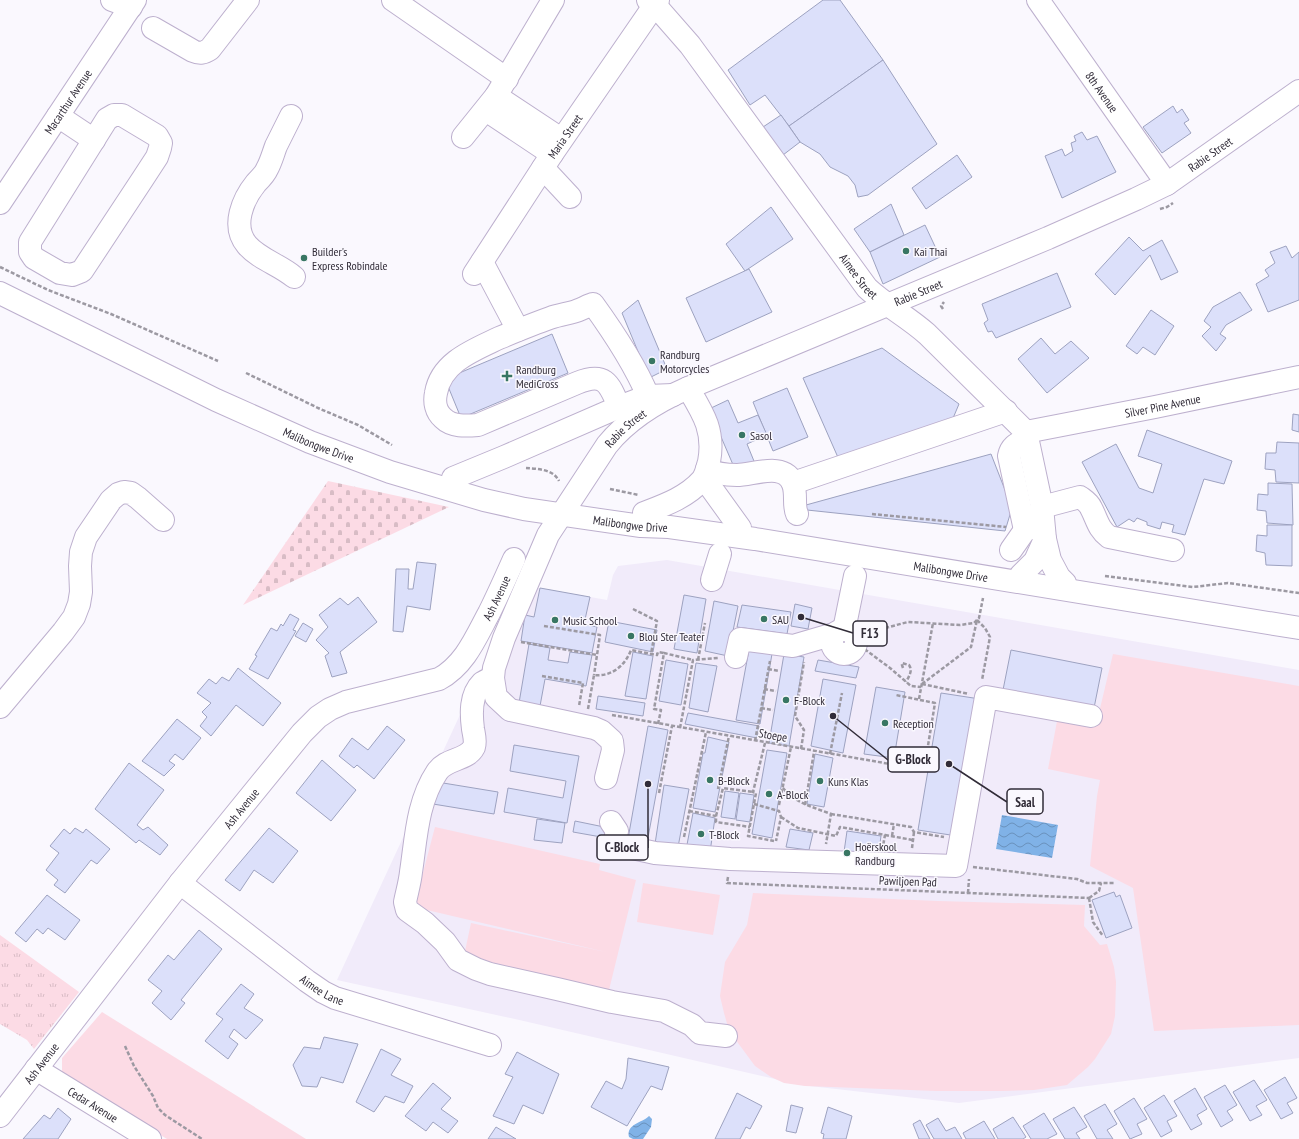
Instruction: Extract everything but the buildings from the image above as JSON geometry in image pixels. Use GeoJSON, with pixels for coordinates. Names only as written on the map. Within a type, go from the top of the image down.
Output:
{"type":"FeatureCollection","features":[{"type":"Feature","properties":{"kind":"street"},"geometry":{"type":"LineString","coordinates":[[153,28],[193,51],[205,53],[210,49],[248,0]]}},
{"type":"Feature","properties":{"kind":"street"},"geometry":{"type":"LineString","coordinates":[[393,0],[496,95],[552,154],[570,197]]}},
{"type":"Feature","properties":{"kind":"street"},"geometry":{"type":"LineString","coordinates":[[463,137],[496,95],[553,0]]}},
{"type":"Feature","properties":{"kind":"street","name":"8th Avenue"},"geometry":{"type":"LineString","coordinates":[[1038,0],[1168,184]]}},
{"type":"Feature","properties":{"kind":"street","name":"Macarthur Avenue"},"geometry":{"type":"LineString","coordinates":[[0,203],[58,116],[126,2]]}},
{"type":"Feature","properties":{"kind":"street","name":"Maria Street"},"geometry":{"type":"LineString","coordinates":[[518,330],[478,268],[654,2]]}},
{"type":"Feature","properties":{"kind":"street","name":"Aimee Street"},"geometry":{"type":"LineString","coordinates":[[654,2],[690,45],[858,278],[876,296],[917,325],[1006,411],[1027,435]]}},
{"type":"Feature","properties":{"kind":"street","name":"Rabie Street"},"geometry":{"type":"LineString","coordinates":[[493,678],[494,668],[504,640],[548,534],[607,445],[631,420],[680,391],[1055,235],[1168,184],[1299,91]]}},
{"type":"Feature","properties":{"kind":"street"},"geometry":{"type":"LineString","coordinates":[[114,115],[119,115],[157,136],[161,143],[153,163],[82,271],[77,274],[67,275],[60,273],[34,258],[30,252],[29,246],[30,242],[94,140],[107,118],[114,115]]}},
{"type":"Feature","properties":{"kind":"street"},"geometry":{"type":"LineString","coordinates":[[58,116],[94,140]]}},
{"type":"Feature","properties":{"kind":"street"},"geometry":{"type":"LineString","coordinates":[[291,116],[276,146],[267,171],[245,199],[240,217],[240,232],[246,244],[258,254],[286,270],[294,277]]}},
{"type":"Feature","properties":{"kind":"street","name":"Malibongwe Drive"},"geometry":{"type":"LineString","coordinates":[[0,284],[208,382],[345,442],[494,490],[641,526],[669,527],[755,539],[1299,628]]}},
{"type":"Feature","properties":{"kind":"street","name":"Malibongwe Drive"},"geometry":{"type":"LineString","coordinates":[[0,293],[216,400],[310,442],[390,472],[484,500],[524,509],[565,508],[644,513],[1065,583],[1299,618]]}},
{"type":"Feature","properties":{"kind":"street"},"geometry":{"type":"LineString","coordinates":[[618,406],[607,384],[601,379],[594,377],[478,425],[465,426],[453,424],[444,419],[437,412],[435,398],[441,378],[460,358],[518,330],[551,317],[575,312],[593,304],[626,352],[641,379],[648,396]]}},
{"type":"Feature","properties":{"kind":"street","name":"Silver Pine Avenue"},"geometry":{"type":"LineString","coordinates":[[1027,435],[1299,377]]}},
{"type":"Feature","properties":{"kind":"street"},"geometry":{"type":"LineString","coordinates":[[454,478],[618,406],[648,396],[680,391],[702,411],[710,435],[710,454],[706,474],[691,490],[676,500],[644,513]]}},
{"type":"Feature","properties":{"kind":"street"},"geometry":{"type":"LineString","coordinates":[[793,483],[1006,411]]}},
{"type":"Feature","properties":{"kind":"street"},"geometry":{"type":"LineString","coordinates":[[1021,575],[1035,561],[1031,531],[1027,435]]}},
{"type":"Feature","properties":{"kind":"street"},"geometry":{"type":"LineString","coordinates":[[1027,435],[1014,445],[1009,456],[1031,531],[1065,583]]}},
{"type":"Feature","properties":{"kind":"street"},"geometry":{"type":"LineString","coordinates":[[706,474],[720,473],[738,475],[768,470],[779,472],[788,476],[793,483],[797,514]]}},
{"type":"Feature","properties":{"kind":"street"},"geometry":{"type":"LineString","coordinates":[[706,474],[740,528]]}},
{"type":"Feature","properties":{"kind":"street"},"geometry":{"type":"LineString","coordinates":[[2,699],[63,632],[74,617],[79,604],[81,592],[81,552],[86,537],[111,500],[118,494],[124,492],[131,494],[138,498],[163,520]]}},
{"type":"Feature","properties":{"kind":"street"},"geometry":{"type":"LineString","coordinates":[[1031,531],[1080,497],[1091,506],[1097,523],[1103,533],[1109,537],[1173,550]]}},
{"type":"Feature","properties":{"kind":"street"},"geometry":{"type":"LineString","coordinates":[[712,580],[720,554]]}},
{"type":"Feature","properties":{"kind":"street","name":"Ash Avenue"},"geometry":{"type":"LineString","coordinates":[[0,1116],[180,884],[302,733],[318,717],[330,709],[346,702],[439,679],[448,675],[466,655],[477,636],[514,559]]}},
{"type":"Feature","properties":{"kind":"street"},"geometry":{"type":"LineString","coordinates":[[736,657],[740,639],[792,646],[845,635],[855,576]]}},
{"type":"Feature","properties":{"kind":"street"},"geometry":{"type":"LineString","coordinates":[[606,778],[613,750],[612,741],[609,738],[594,728],[510,710],[496,697],[493,678],[483,682],[475,693],[471,712],[475,740],[474,747],[464,757],[450,761],[437,772],[420,811],[405,902],[407,910],[425,923],[441,938],[458,960],[476,969],[490,974],[557,990],[664,1011],[692,1025],[700,1033],[726,1036]]}},
{"type":"Feature","properties":{"kind":"street"},"geometry":{"type":"LineString","coordinates":[[611,822],[617,831],[614,844],[653,852],[761,861],[956,866],[986,697],[1091,716]]}},
{"type":"Feature","properties":{"kind":"street","name":"Aimee Lane"},"geometry":{"type":"LineString","coordinates":[[180,884],[323,992],[352,1004],[490,1045]]}},
{"type":"Feature","properties":{"kind":"street","name":"Cedar Avenue"},"geometry":{"type":"LineString","coordinates":[[36,1069],[150,1139]]}},
{"type":"Feature","properties":{"kind":"path"},"geometry":{"type":"LineString","coordinates":[[0,267],[48,290],[111,314],[218,361]]}},
{"type":"Feature","properties":{"kind":"path"},"geometry":{"type":"LineString","coordinates":[[246,373],[318,408],[358,425],[392,445]]}},
{"type":"Feature","properties":{"kind":"path"},"geometry":{"type":"LineString","coordinates":[[523,468],[546,471],[556,476],[559,481]]}},
{"type":"Feature","properties":{"kind":"path"},"geometry":{"type":"LineString","coordinates":[[872,514],[1009,527],[1031,531]]}},
{"type":"Feature","properties":{"kind":"path"},"geometry":{"type":"LineString","coordinates":[[1098,576],[1113,576],[1193,587],[1228,583],[1299,593]]}},
{"type":"Feature","properties":{"kind":"path"},"geometry":{"type":"LineString","coordinates":[[922,685],[971,647],[977,620],[981,613],[983,598]]}},
{"type":"Feature","properties":{"kind":"path"},"geometry":{"type":"LineString","coordinates":[[633,608],[657,621],[651,654]]}},
{"type":"Feature","properties":{"kind":"path"},"geometry":{"type":"LineString","coordinates":[[845,635],[862,634],[908,622],[960,625],[974,623],[977,620]]}},
{"type":"Feature","properties":{"kind":"path"},"geometry":{"type":"LineString","coordinates":[[977,620],[985,628],[990,637],[982,681],[982,691],[986,697]]}},
{"type":"Feature","properties":{"kind":"path"},"geometry":{"type":"LineString","coordinates":[[698,660],[705,623]]}},
{"type":"Feature","properties":{"kind":"path"},"geometry":{"type":"LineString","coordinates":[[919,699],[933,623]]}},
{"type":"Feature","properties":{"kind":"path"},"geometry":{"type":"LineString","coordinates":[[544,626],[600,635],[588,711],[583,710]]}},
{"type":"Feature","properties":{"kind":"path"},"geometry":{"type":"LineString","coordinates":[[845,635],[911,686],[922,685],[986,697]]}},
{"type":"Feature","properties":{"kind":"path"},"geometry":{"type":"LineString","coordinates":[[504,640],[597,655]]}},
{"type":"Feature","properties":{"kind":"path"},"geometry":{"type":"LineString","coordinates":[[755,741],[772,644]]}},
{"type":"Feature","properties":{"kind":"path"},"geometry":{"type":"LineString","coordinates":[[594,675],[603,676],[619,669],[628,657],[631,650],[657,655],[658,652],[694,660],[736,657]]}},
{"type":"Feature","properties":{"kind":"path"},"geometry":{"type":"LineString","coordinates":[[658,724],[661,710],[654,709],[664,653]]}},
{"type":"Feature","properties":{"kind":"path"},"geometry":{"type":"LineString","coordinates":[[801,749],[804,730],[795,716],[805,659]]}},
{"type":"Feature","properties":{"kind":"path"},"geometry":{"type":"LineString","coordinates":[[680,728],[694,660]]}},
{"type":"Feature","properties":{"kind":"path"},"geometry":{"type":"LineString","coordinates":[[903,668],[902,663],[909,665],[911,668],[911,672],[906,682]]}},
{"type":"Feature","properties":{"kind":"path"},"geometry":{"type":"LineString","coordinates":[[768,669],[779,671]]}},
{"type":"Feature","properties":{"kind":"path"},"geometry":{"type":"LineString","coordinates":[[542,676],[583,684],[578,710]]}},
{"type":"Feature","properties":{"kind":"path"},"geometry":{"type":"LineString","coordinates":[[764,689],[776,691]]}},
{"type":"Feature","properties":{"kind":"path"},"geometry":{"type":"LineString","coordinates":[[830,754],[842,692]]}},
{"type":"Feature","properties":{"kind":"path","name":"Stoepe"},"geometry":{"type":"LineString","coordinates":[[609,715],[924,770],[935,702],[896,695]]}},
{"type":"Feature","properties":{"kind":"path"},"geometry":{"type":"LineString","coordinates":[[761,708],[773,710]]}},
{"type":"Feature","properties":{"kind":"path"},"geometry":{"type":"LineString","coordinates":[[659,793],[672,726]]}},
{"type":"Feature","properties":{"kind":"path"},"geometry":{"type":"LineString","coordinates":[[681,855],[706,732]]}},
{"type":"Feature","properties":{"kind":"path"},"geometry":{"type":"LineString","coordinates":[[718,789],[729,736]]}},
{"type":"Feature","properties":{"kind":"path"},"geometry":{"type":"LineString","coordinates":[[748,836],[756,793],[753,792],[765,743]]}},
{"type":"Feature","properties":{"kind":"path"},"geometry":{"type":"LineString","coordinates":[[779,805],[791,747]]}},
{"type":"Feature","properties":{"kind":"path"},"geometry":{"type":"LineString","coordinates":[[805,805],[814,752]]}},
{"type":"Feature","properties":{"kind":"path"},"geometry":{"type":"LineString","coordinates":[[750,827],[716,822],[716,816],[723,788],[753,792]]}},
{"type":"Feature","properties":{"kind":"path"},"geometry":{"type":"LineString","coordinates":[[783,788],[786,793],[805,805],[831,814],[911,827],[914,832],[911,854]]}},
{"type":"Feature","properties":{"kind":"path"},"geometry":{"type":"LineString","coordinates":[[754,804],[779,810],[781,817],[776,841]]}},
{"type":"Feature","properties":{"kind":"path"},"geometry":{"type":"LineString","coordinates":[[689,811],[716,816]]}},
{"type":"Feature","properties":{"kind":"path"},"geometry":{"type":"LineString","coordinates":[[827,834],[831,814]]}},
{"type":"Feature","properties":{"kind":"path"},"geometry":{"type":"LineString","coordinates":[[781,817],[798,828],[836,836],[840,827],[913,840]]}},
{"type":"Feature","properties":{"kind":"path"},"geometry":{"type":"LineString","coordinates":[[892,836],[894,824]]}},
{"type":"Feature","properties":{"kind":"path"},"geometry":{"type":"LineString","coordinates":[[914,832],[961,840]]}},
{"type":"Feature","properties":{"kind":"path"},"geometry":{"type":"LineString","coordinates":[[882,850],[885,835]]}},
{"type":"Feature","properties":{"kind":"path"},"geometry":{"type":"LineString","coordinates":[[956,866],[981,867],[1077,879],[1087,883],[1115,883]]}},
{"type":"Feature","properties":{"kind":"path","name":"Pawiljoen Pad"},"geometry":{"type":"LineString","coordinates":[[727,883],[1089,898]]}},
{"type":"Feature","properties":{"kind":"path"},"geometry":{"type":"LineString","coordinates":[[1101,883],[1099,891],[1089,898],[1093,922],[1103,936]]}},
{"type":"Feature","properties":{"kind":"path"},"geometry":{"type":"LineString","coordinates":[[125,1046],[134,1066],[153,1096],[158,1108],[165,1115],[202,1139]]}},
{"type":"Feature","properties":{"kind":"shaded area","name":"Hoërskool Randburg"},"geometry":{"type":"Polygon","coordinates":[[[667,560],[1299,670],[1299,1058],[959,1103],[801,1085],[515,1019],[337,980],[490,650],[520,589],[540,588],[607,600],[613,575],[618,566],[667,560]]]}},
{"type":"Feature","properties":{"kind":"green space"},"geometry":{"type":"Polygon","coordinates":[[[328,481],[449,507],[243,605],[328,481]]]}},
{"type":"Feature","properties":{"kind":"green space"},"geometry":{"type":"Polygon","coordinates":[[[1113,654],[1299,686],[1299,1025],[1154,1031],[1133,888],[1090,866],[1100,780],[1048,769],[1058,716],[1097,721],[1113,654]]]}},
{"type":"Feature","properties":{"kind":"green space"},"geometry":{"type":"Polygon","coordinates":[[[435,827],[600,864],[599,870],[636,880],[609,990],[464,956],[471,923],[606,952],[414,907],[435,827]]]}},
{"type":"Feature","properties":{"kind":"green space"},"geometry":{"type":"Polygon","coordinates":[[[643,883],[720,895],[713,935],[637,922],[643,883]]]}},
{"type":"Feature","properties":{"kind":"green space"},"geometry":{"type":"Polygon","coordinates":[[[753,893],[938,901],[1085,905],[1084,926],[1100,945],[1107,944],[1114,967],[1116,982],[1115,1016],[1111,1034],[1095,1059],[1067,1085],[1034,1090],[936,1091],[805,1086],[784,1083],[771,1077],[755,1066],[738,1043],[728,1027],[720,996],[725,962],[747,925],[753,893]]]}},
{"type":"Feature","properties":{"kind":"green space"},"geometry":{"type":"Polygon","coordinates":[[[0,935],[79,992],[34,1049],[27,1040],[0,1024],[0,935]]]}},
{"type":"Feature","properties":{"kind":"green space"},"geometry":{"type":"Polygon","coordinates":[[[102,1012],[306,1139],[167,1139],[62,1075],[62,1058],[102,1012]]]}},
{"type":"Feature","properties":{"kind":"water"},"geometry":{"type":"Polygon","coordinates":[[[1002,815],[1058,825],[1052,858],[996,849],[1002,815]]]}},
{"type":"Feature","properties":{"kind":"water"},"geometry":{"type":"Polygon","coordinates":[[[649,1116],[652,1119],[651,1127],[643,1139],[633,1139],[629,1137],[632,1126],[649,1116]]]}},
{"type":"Feature","properties":{"kind":"place","name":"Kai Thai"},"geometry":{"type":"Point","coordinates":[906,251]}},
{"type":"Feature","properties":{"kind":"place","name":"Builder's Express Robindale"},"geometry":{"type":"Point","coordinates":[304,258]}},
{"type":"Feature","properties":{"kind":"place","name":"Randburg Motorcycles"},"geometry":{"type":"Point","coordinates":[652,361]}},
{"type":"Feature","properties":{"kind":"place","name":"Randburg MediCross"},"geometry":{"type":"Point","coordinates":[507,376]}},
{"type":"Feature","properties":{"kind":"place","name":"Sasol"},"geometry":{"type":"Point","coordinates":[742,435]}},
{"type":"Feature","properties":{"kind":"place","name":"F13"},"geometry":{"type":"Point","coordinates":[801,617]}},
{"type":"Feature","properties":{"kind":"place","name":"SAU"},"geometry":{"type":"Point","coordinates":[764,619]}},
{"type":"Feature","properties":{"kind":"place","name":"Music School"},"geometry":{"type":"Point","coordinates":[555,620]}},
{"type":"Feature","properties":{"kind":"place","name":"Blou Ster Teater"},"geometry":{"type":"Point","coordinates":[631,636]}},
{"type":"Feature","properties":{"kind":"place","name":"F-Block"},"geometry":{"type":"Point","coordinates":[786,700]}},
{"type":"Feature","properties":{"kind":"place","name":"G-Block"},"geometry":{"type":"Point","coordinates":[833,716]}},
{"type":"Feature","properties":{"kind":"place","name":"Reception"},"geometry":{"type":"Point","coordinates":[885,723]}},
{"type":"Feature","properties":{"kind":"place","name":"Saal"},"geometry":{"type":"Point","coordinates":[949,764]}},
{"type":"Feature","properties":{"kind":"place","name":"B-Block"},"geometry":{"type":"Point","coordinates":[710,780]}},
{"type":"Feature","properties":{"kind":"place","name":"Kuns Klas"},"geometry":{"type":"Point","coordinates":[820,781]}},
{"type":"Feature","properties":{"kind":"place","name":"C-Block"},"geometry":{"type":"Point","coordinates":[648,784]}},
{"type":"Feature","properties":{"kind":"place","name":"A-Block"},"geometry":{"type":"Point","coordinates":[769,794]}},
{"type":"Feature","properties":{"kind":"place","name":"T-Block"},"geometry":{"type":"Point","coordinates":[701,834]}},
{"type":"Feature","properties":{"kind":"place","name":"Hoërskool Randburg"},"geometry":{"type":"Point","coordinates":[847,853]}}]}
